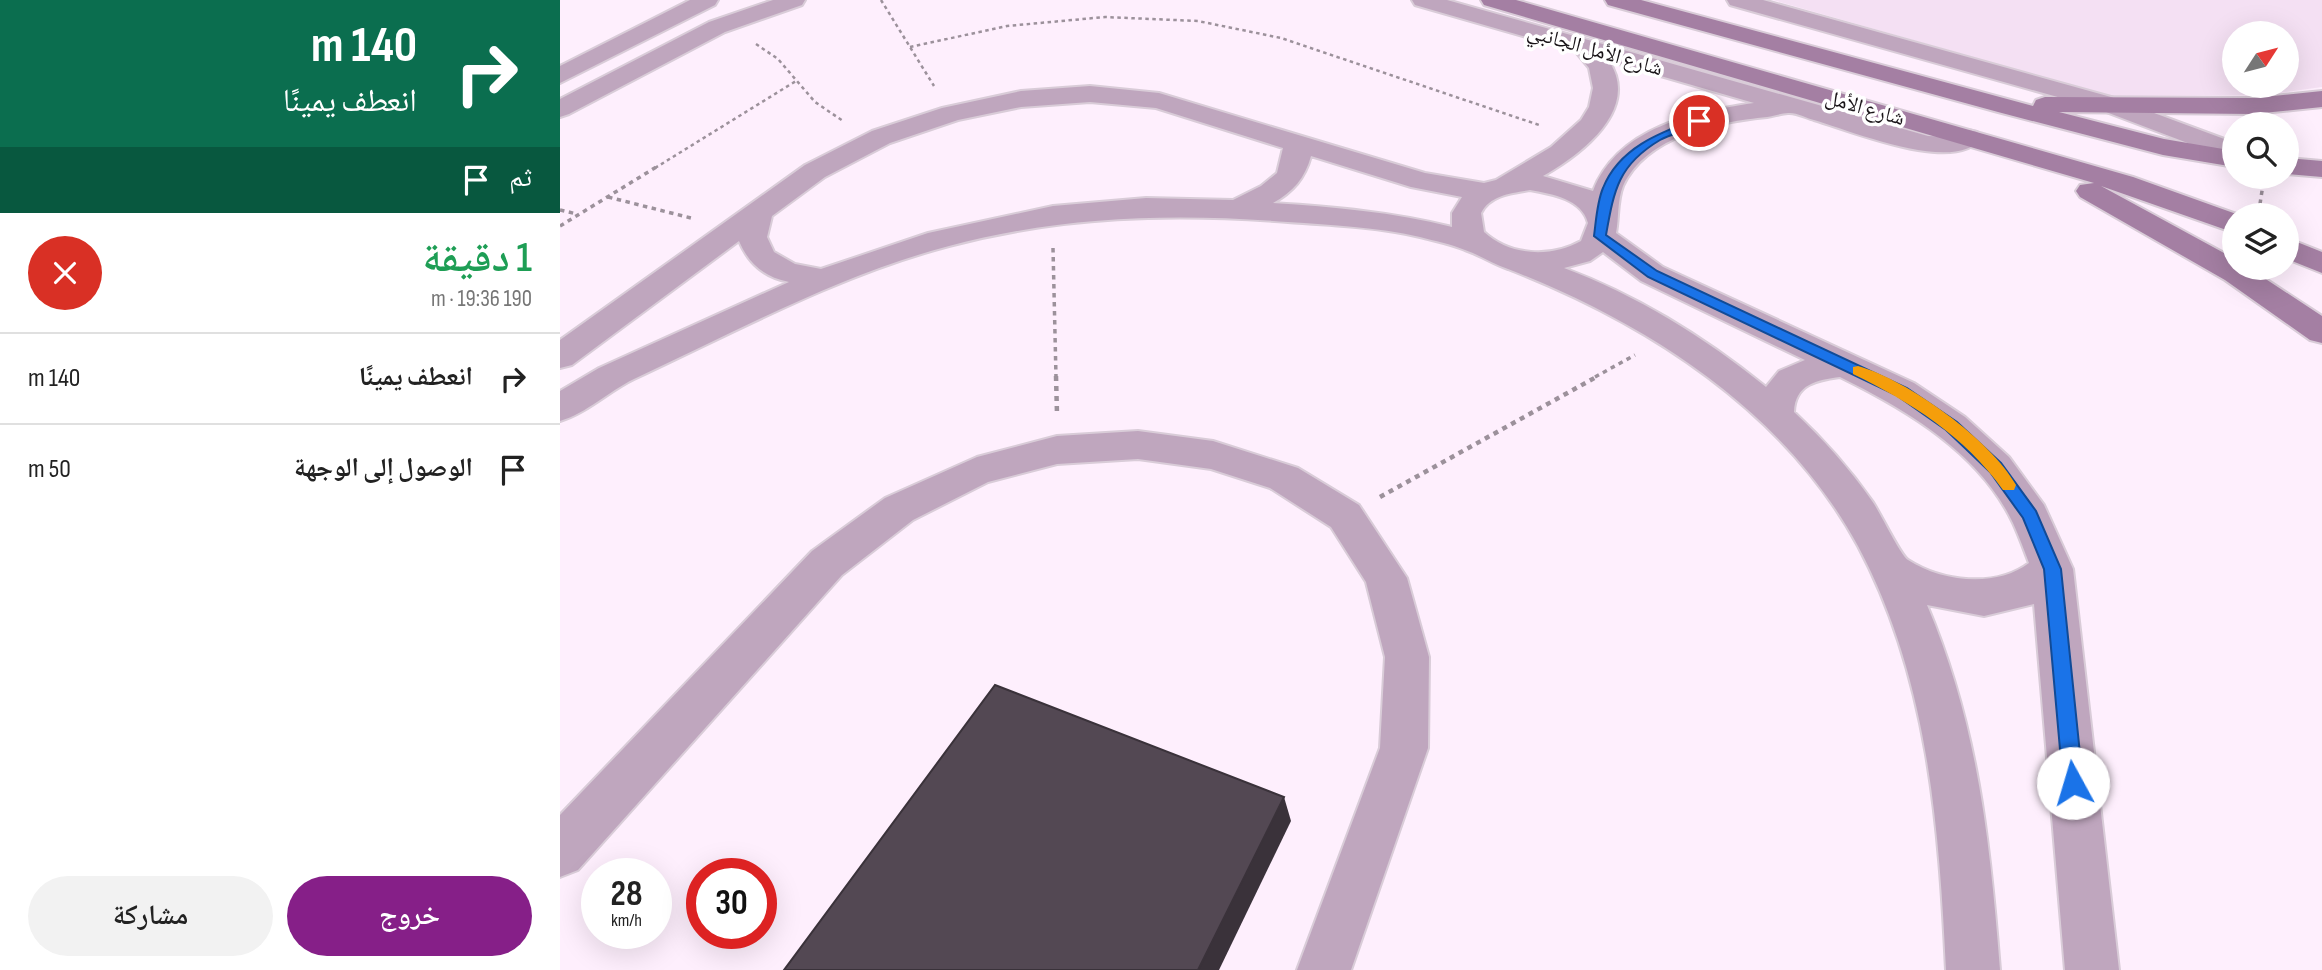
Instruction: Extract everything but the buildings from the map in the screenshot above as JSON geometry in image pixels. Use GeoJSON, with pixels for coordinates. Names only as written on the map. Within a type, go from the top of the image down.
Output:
{"type":"FeatureCollection","features":[{"type":"Feature","properties":{"kind":"main road","name":"شارع الأمل"},"geometry":{"type":"LineString","coordinates":[[1492,0],[2123,183],[2222,219]]}},
{"type":"Feature","properties":{"kind":"main road","name":"شارع الأمل"},"geometry":{"type":"LineString","coordinates":[[1616,0],[2007,107],[2163,147],[2222,157]]}},
{"type":"Feature","properties":{"kind":"main road"},"geometry":{"type":"LineString","coordinates":[[2007,107],[2102,102],[2246,107],[2322,99]]}},
{"type":"Feature","properties":{"kind":"main road"},"geometry":{"type":"LineString","coordinates":[[1981,141],[2143,219],[2236,273],[2322,332]]}},
{"type":"Feature","properties":{"kind":"main road"},"geometry":{"type":"LineString","coordinates":[[2299,167],[2322,169]]}},
{"type":"Feature","properties":{"kind":"main road"},"geometry":{"type":"LineString","coordinates":[[2299,253],[2322,264]]}},
{"type":"Feature","properties":{"kind":"street"},"geometry":{"type":"LineString","coordinates":[[560,76],[708,0]]}},
{"type":"Feature","properties":{"kind":"street"},"geometry":{"type":"LineString","coordinates":[[560,109],[717,27],[794,0]]}},
{"type":"Feature","properties":{"kind":"street","name":"شارع الأمل الجانبي"},"geometry":{"type":"LineString","coordinates":[[1423,0],[1926,144],[1952,146],[1981,141]]}},
{"type":"Feature","properties":{"kind":"street"},"geometry":{"type":"LineString","coordinates":[[1738,0],[2102,102],[2222,148]]}},
{"type":"Feature","properties":{"kind":"street"},"geometry":{"type":"LineString","coordinates":[[1584,47],[1601,68],[1605,92],[1600,116],[1580,138],[1547,163],[1494,188],[1471,203],[1465,217],[1468,231],[1494,251],[1591,292],[1671,335],[1724,373],[1776,417],[1820,461],[1859,513],[1891,571],[1928,668],[1956,781],[1973,970]]}},
{"type":"Feature","properties":{"kind":"street"},"geometry":{"type":"LineString","coordinates":[[560,357],[815,171],[881,137],[951,114],[1021,99],[1090,94],[1159,101],[1421,181],[1494,188],[1530,182],[1578,193],[1594,205],[1601,228],[1652,274],[1901,391],[1942,419],[1996,467],[2030,516],[2052,569],[2092,970]]}},
{"type":"Feature","properties":{"kind":"street"},"geometry":{"type":"LineString","coordinates":[[560,408],[611,376],[823,279],[939,239],[1053,215],[1146,207],[1237,209],[1358,218],[1420,228],[1537,262],[1565,259],[1587,250],[1601,228],[1609,188],[1627,160],[1657,138],[1711,119],[1747,111],[1791,106]]}},
{"type":"Feature","properties":{"kind":"street"},"geometry":{"type":"LineString","coordinates":[[1237,209],[1267,196],[1288,178],[1298,160],[1297,142]]}},
{"type":"Feature","properties":{"kind":"street"},"geometry":{"type":"LineString","coordinates":[[747,221],[761,257],[786,272],[823,279]]}},
{"type":"Feature","properties":{"kind":"street"},"geometry":{"type":"LineString","coordinates":[[1776,417],[1779,395],[1793,378],[1817,368],[1847,365]]}},
{"type":"Feature","properties":{"kind":"street"},"geometry":{"type":"LineString","coordinates":[[560,852],[827,563],[899,509],[978,471],[1057,450],[1138,445],[1213,455],[1284,478],[1345,516],[1385,578],[1407,657],[1404,748],[1324,970]]}},
{"type":"Feature","properties":{"kind":"street"},"geometry":{"type":"LineString","coordinates":[[1891,571],[1937,591],[1984,598],[2025,590],[2052,569]]}},
{"type":"Feature","properties":{"kind":"path"},"geometry":{"type":"LineString","coordinates":[[881,0],[951,114]]}},
{"type":"Feature","properties":{"kind":"path"},"geometry":{"type":"LineString","coordinates":[[910,47],[1007,26],[1105,17],[1198,21],[1281,38],[1580,138]]}},
{"type":"Feature","properties":{"kind":"path"},"geometry":{"type":"LineString","coordinates":[[717,27],[751,41],[778,59],[815,102],[843,121],[881,137]]}},
{"type":"Feature","properties":{"kind":"path"},"geometry":{"type":"LineString","coordinates":[[560,226],[796,81]]}},
{"type":"Feature","properties":{"kind":"path"},"geometry":{"type":"LineString","coordinates":[[607,197],[747,221]]}},
{"type":"Feature","properties":{"kind":"path"},"geometry":{"type":"LineString","coordinates":[[560,210],[578,215]]}},
{"type":"Feature","properties":{"kind":"path"},"geometry":{"type":"LineString","coordinates":[[1053,215],[1057,450]]}},
{"type":"Feature","properties":{"kind":"path"},"geometry":{"type":"LineString","coordinates":[[1345,516],[1671,335]]}},
{"type":"Feature","properties":{"kind":"shaded area"},"geometry":{"type":"Polygon","coordinates":[[[1773,0],[2322,0],[2322,87],[2300,90],[2300,21],[2222,21],[2222,95],[2109,96],[1773,0]]]}},
{"type":"Feature","properties":{"kind":"slow traffic"},"geometry":{"type":"LineString","coordinates":[[1858,371],[1901,391],[1952,426],[1996,467],[2008,485]]}},
{"type":"Feature","properties":{"kind":"route"},"geometry":{"type":"LineString","coordinates":[[1699,121],[1657,138],[1627,160],[1609,188],[1600,236],[1652,274],[1901,391],[1952,426],[1996,467],[2030,516],[2052,569],[2073,783]]}}]}
